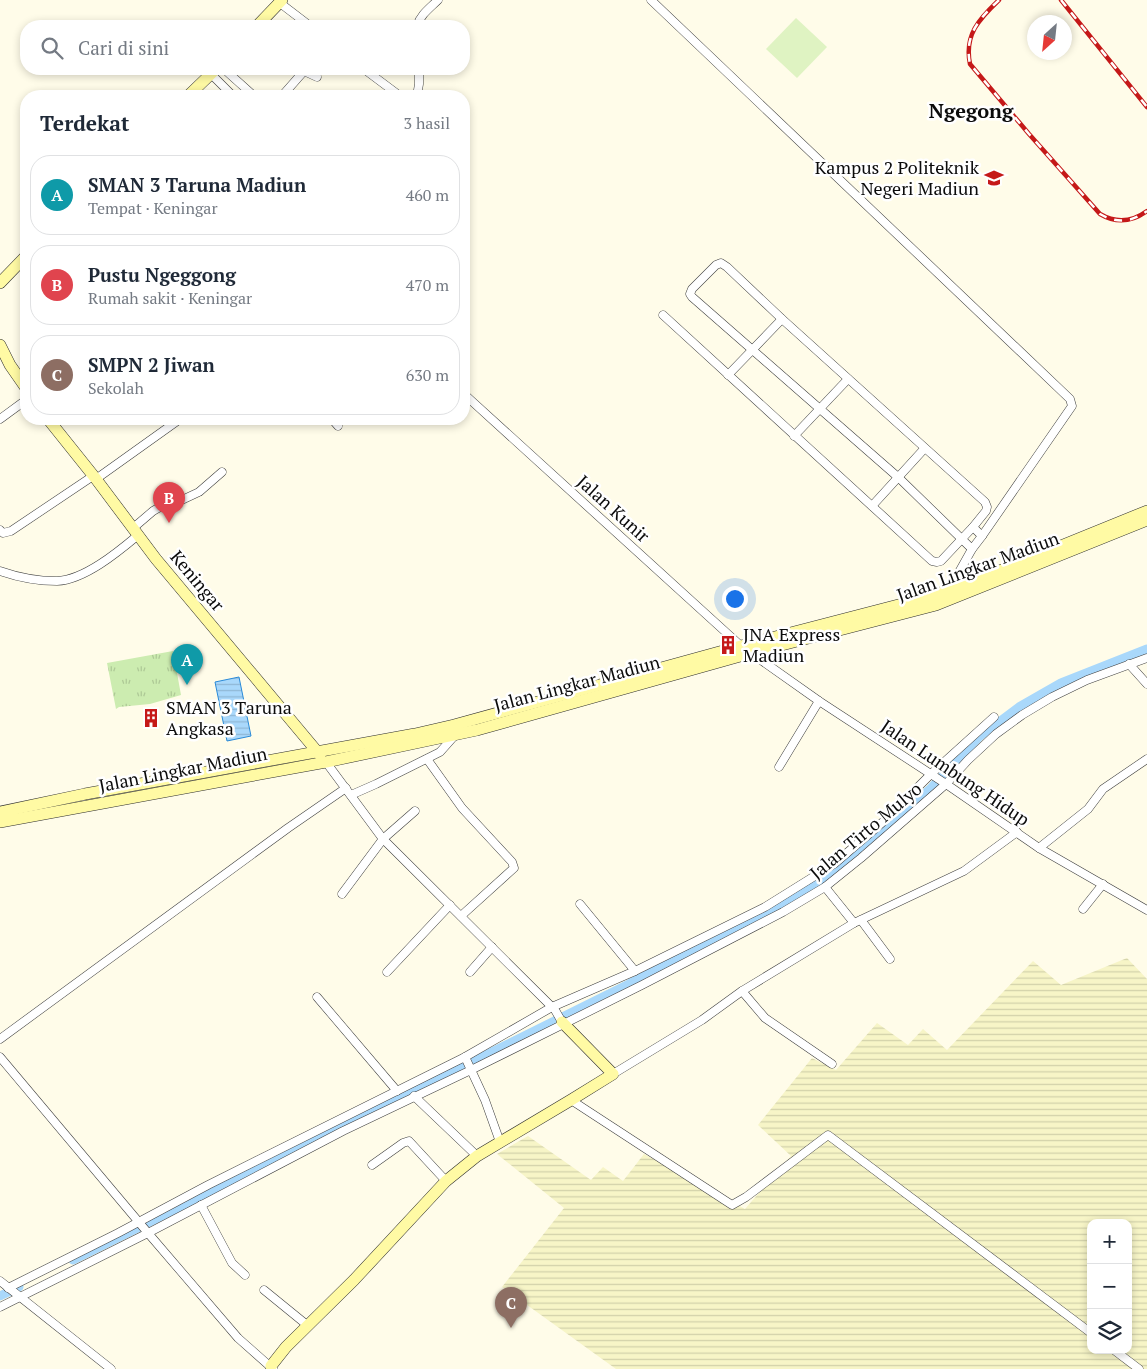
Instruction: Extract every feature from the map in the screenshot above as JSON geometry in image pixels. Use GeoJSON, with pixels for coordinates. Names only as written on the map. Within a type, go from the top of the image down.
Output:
{"type":"FeatureCollection","features":[{"type":"Feature","properties":{"kind":"main road"},"geometry":{"type":"LineString","coordinates":[[263,20],[281,1]]}},
{"type":"Feature","properties":{"kind":"main road"},"geometry":{"type":"LineString","coordinates":[[194,90],[209,75]]}},
{"type":"Feature","properties":{"kind":"main road"},"geometry":{"type":"LineString","coordinates":[[0,283],[20,262]]}},
{"type":"Feature","properties":{"kind":"main road"},"geometry":{"type":"LineString","coordinates":[[0,345],[20,379]]}},
{"type":"Feature","properties":{"kind":"main road","name":"Keningar"},"geometry":{"type":"LineString","coordinates":[[53,425],[135,532],[326,762]]}},
{"type":"Feature","properties":{"kind":"main road","name":"Jalan Lingkar Madiun"},"geometry":{"type":"LineString","coordinates":[[0,822],[317,752],[455,730],[741,646],[929,597],[1147,511]]}},
{"type":"Feature","properties":{"kind":"main road","name":"Jalan Lingkar Madiun"},"geometry":{"type":"LineString","coordinates":[[0,812],[85,794],[161,786],[326,762],[455,730],[936,605],[1147,520]]}},
{"type":"Feature","properties":{"kind":"main road"},"geometry":{"type":"LineString","coordinates":[[271,1368],[307,1325],[354,1280],[446,1181],[476,1156],[613,1074],[563,1023]]}},
{"type":"Feature","properties":{"kind":"street"},"geometry":{"type":"LineString","coordinates":[[419,20],[424,12],[438,0]]}},
{"type":"Feature","properties":{"kind":"street"},"geometry":{"type":"LineString","coordinates":[[651,0],[1070,399],[1072,406],[972,549],[950,590]]}},
{"type":"Feature","properties":{"kind":"street"},"geometry":{"type":"LineString","coordinates":[[281,1],[303,20]]}},
{"type":"Feature","properties":{"kind":"street"},"geometry":{"type":"LineString","coordinates":[[216,75],[228,90]]}},
{"type":"Feature","properties":{"kind":"street"},"geometry":{"type":"LineString","coordinates":[[231,75],[247,90]]}},
{"type":"Feature","properties":{"kind":"street"},"geometry":{"type":"LineString","coordinates":[[287,90],[300,75]]}},
{"type":"Feature","properties":{"kind":"street"},"geometry":{"type":"LineString","coordinates":[[313,75],[317,77]]}},
{"type":"Feature","properties":{"kind":"street"},"geometry":{"type":"LineString","coordinates":[[372,75],[392,90]]}},
{"type":"Feature","properties":{"kind":"street"},"geometry":{"type":"LineString","coordinates":[[418,90],[419,75]]}},
{"type":"Feature","properties":{"kind":"street"},"geometry":{"type":"LineString","coordinates":[[663,315],[932,561],[941,561],[962,539],[973,527],[986,511],[988,507],[986,504],[782,320],[724,264],[716,265],[692,289],[690,294],[752,351],[899,478],[962,539],[972,549]]}},
{"type":"Feature","properties":{"kind":"street"},"geometry":{"type":"LineString","coordinates":[[728,375],[782,320]]}},
{"type":"Feature","properties":{"kind":"street"},"geometry":{"type":"LineString","coordinates":[[794,436],[848,379]]}},
{"type":"Feature","properties":{"kind":"street","name":"Jalan Kunir"},"geometry":{"type":"LineString","coordinates":[[470,399],[741,646]]}},
{"type":"Feature","properties":{"kind":"street"},"geometry":{"type":"LineString","coordinates":[[0,419],[20,404]]}},
{"type":"Feature","properties":{"kind":"street"},"geometry":{"type":"LineString","coordinates":[[0,530],[4,533],[11,531],[171,425]]}},
{"type":"Feature","properties":{"kind":"street"},"geometry":{"type":"LineString","coordinates":[[872,506],[924,449]]}},
{"type":"Feature","properties":{"kind":"street"},"geometry":{"type":"LineString","coordinates":[[0,572],[44,580],[58,581],[71,578],[93,568],[135,532],[153,512],[168,503],[184,499],[199,492],[222,472]]}},
{"type":"Feature","properties":{"kind":"street"},"geometry":{"type":"LineString","coordinates":[[973,527],[982,536]]}},
{"type":"Feature","properties":{"kind":"street","name":"Jalan Lumbung Hidup"},"geometry":{"type":"LineString","coordinates":[[751,654],[1039,848],[1147,910]]}},
{"type":"Feature","properties":{"kind":"street","name":"Jalan Tirto Mulyo"},"geometry":{"type":"LineString","coordinates":[[468,1064],[563,1023],[783,912],[825,887],[861,858],[982,748],[1022,715],[1070,688],[1147,658]]}},
{"type":"Feature","properties":{"kind":"street"},"geometry":{"type":"LineString","coordinates":[[1129,664],[1147,684]]}},
{"type":"Feature","properties":{"kind":"street"},"geometry":{"type":"LineString","coordinates":[[779,767],[819,701]]}},
{"type":"Feature","properties":{"kind":"street"},"geometry":{"type":"LineString","coordinates":[[0,1307],[342,1131],[414,1096],[468,1064],[554,1008],[635,971],[765,907],[834,864],[884,821],[994,717]]}},
{"type":"Feature","properties":{"kind":"street"},"geometry":{"type":"LineString","coordinates":[[0,1039],[280,834],[348,791],[376,784],[427,759],[445,748],[455,730]]}},
{"type":"Feature","properties":{"kind":"street"},"geometry":{"type":"LineString","coordinates":[[427,759],[462,808],[512,862],[514,868],[462,916]]}},
{"type":"Feature","properties":{"kind":"street"},"geometry":{"type":"LineString","coordinates":[[1039,848],[1088,809],[1103,789],[1147,759]]}},
{"type":"Feature","properties":{"kind":"street"},"geometry":{"type":"LineString","coordinates":[[326,762],[383,839],[554,1008],[563,1023]]}},
{"type":"Feature","properties":{"kind":"street"},"geometry":{"type":"LineString","coordinates":[[342,894],[383,839],[415,811]]}},
{"type":"Feature","properties":{"kind":"street"},"geometry":{"type":"LineString","coordinates":[[613,1074],[702,1020],[742,991],[857,921],[964,871],[1017,832]]}},
{"type":"Feature","properties":{"kind":"street"},"geometry":{"type":"LineString","coordinates":[[1083,909],[1102,884]]}},
{"type":"Feature","properties":{"kind":"street"},"geometry":{"type":"LineString","coordinates":[[825,887],[890,959]]}},
{"type":"Feature","properties":{"kind":"street"},"geometry":{"type":"LineString","coordinates":[[580,904],[635,971]]}},
{"type":"Feature","properties":{"kind":"street"},"geometry":{"type":"LineString","coordinates":[[387,972],[450,905]]}},
{"type":"Feature","properties":{"kind":"street"},"geometry":{"type":"LineString","coordinates":[[470,972],[492,947]]}},
{"type":"Feature","properties":{"kind":"street"},"geometry":{"type":"LineString","coordinates":[[742,991],[765,1018],[832,1064]]}},
{"type":"Feature","properties":{"kind":"street"},"geometry":{"type":"LineString","coordinates":[[317,997],[397,1091]]}},
{"type":"Feature","properties":{"kind":"street"},"geometry":{"type":"LineString","coordinates":[[0,1057],[238,1338],[271,1368]]}},
{"type":"Feature","properties":{"kind":"street"},"geometry":{"type":"LineString","coordinates":[[9,1288],[397,1091],[468,1064]]}},
{"type":"Feature","properties":{"kind":"street"},"geometry":{"type":"LineString","coordinates":[[468,1064],[485,1100],[500,1142]]}},
{"type":"Feature","properties":{"kind":"street"},"geometry":{"type":"LineString","coordinates":[[414,1096],[476,1156]]}},
{"type":"Feature","properties":{"kind":"street"},"geometry":{"type":"LineString","coordinates":[[571,1100],[732,1205],[746,1197],[791,1161],[828,1135],[1087,1330]]}},
{"type":"Feature","properties":{"kind":"street"},"geometry":{"type":"LineString","coordinates":[[372,1165],[403,1143],[409,1141],[446,1181]]}},
{"type":"Feature","properties":{"kind":"street"},"geometry":{"type":"LineString","coordinates":[[201,1205],[232,1263],[246,1275]]}},
{"type":"Feature","properties":{"kind":"street"},"geometry":{"type":"LineString","coordinates":[[0,1281],[111,1369]]}},
{"type":"Feature","properties":{"kind":"street"},"geometry":{"type":"LineString","coordinates":[[264,1290],[307,1325]]}},
{"type":"Feature","properties":{"kind":"street"},"geometry":{"type":"LineString","coordinates":[[1119,1354],[1139,1369]]}},
{"type":"Feature","properties":{"kind":"shaded area"},"geometry":{"type":"Polygon","coordinates":[[[1127,958],[1147,979],[1147,1369],[616,1369],[502,1287],[564,1208],[497,1154],[528,1136],[591,1180],[603,1167],[623,1181],[644,1154],[745,1209],[791,1156],[758,1125],[812,1058],[836,1070],[877,1023],[908,1045],[923,1029],[947,1050],[1033,961],[1061,985],[1127,958]]]}},
{"type":"Feature","properties":{"kind":"green space"},"geometry":{"type":"Polygon","coordinates":[[[796,18],[827,47],[797,78],[766,49],[796,18]]]}},
{"type":"Feature","properties":{"kind":"green space"},"geometry":{"type":"Polygon","coordinates":[[[173,651],[181,695],[150,704],[119,707],[116,709],[107,663],[173,651]]]}},
{"type":"Feature","properties":{"kind":"water"},"geometry":{"type":"Polygon","coordinates":[[[239,677],[251,736],[227,741],[215,682],[239,677]]]}},
{"type":"Feature","properties":{"kind":"waterway"},"geometry":{"type":"LineString","coordinates":[[631,983],[803,893],[832,874],[931,788],[979,737],[1019,707],[1061,683],[1147,649]]}},
{"type":"Feature","properties":{"kind":"waterway"},"geometry":{"type":"LineString","coordinates":[[73,1260],[635,981]]}},
{"type":"Feature","properties":{"kind":"waterway"},"geometry":{"type":"LineString","coordinates":[[0,1296],[19,1287]]}},
{"type":"Feature","properties":{"kind":"railway"},"geometry":{"type":"LineString","coordinates":[[999,0],[979,21],[971,36],[969,44],[970,64],[1100,214],[1112,219],[1124,220],[1136,218],[1147,211]]}},
{"type":"Feature","properties":{"kind":"railway"},"geometry":{"type":"LineString","coordinates":[[1061,0],[1147,107]]}},
{"type":"Feature","properties":{"kind":"place","name":"Kampus 2 Politeknik Negeri Madiun"},"geometry":{"type":"Point","coordinates":[994,178]}},
{"type":"Feature","properties":{"kind":"place","name":"Pustu Ngeggong"},"geometry":{"type":"Point","coordinates":[169,523]}},
{"type":"Feature","properties":{"kind":"place","name":"JNA Express Madiun"},"geometry":{"type":"Point","coordinates":[728,645]}},
{"type":"Feature","properties":{"kind":"place","name":"SMAN 3 Taruna Madiun"},"geometry":{"type":"Point","coordinates":[187,685]}},
{"type":"Feature","properties":{"kind":"place","name":"SMAN 3 Taruna Angkasa"},"geometry":{"type":"Point","coordinates":[151,718]}},
{"type":"Feature","properties":{"kind":"place","name":"SMPN 2 Jiwan"},"geometry":{"type":"Point","coordinates":[511,1328]}},
{"type":"Feature","properties":{"kind":"district","name":"Ngegong"},"geometry":{"type":"Point","coordinates":[971,111]}}]}
